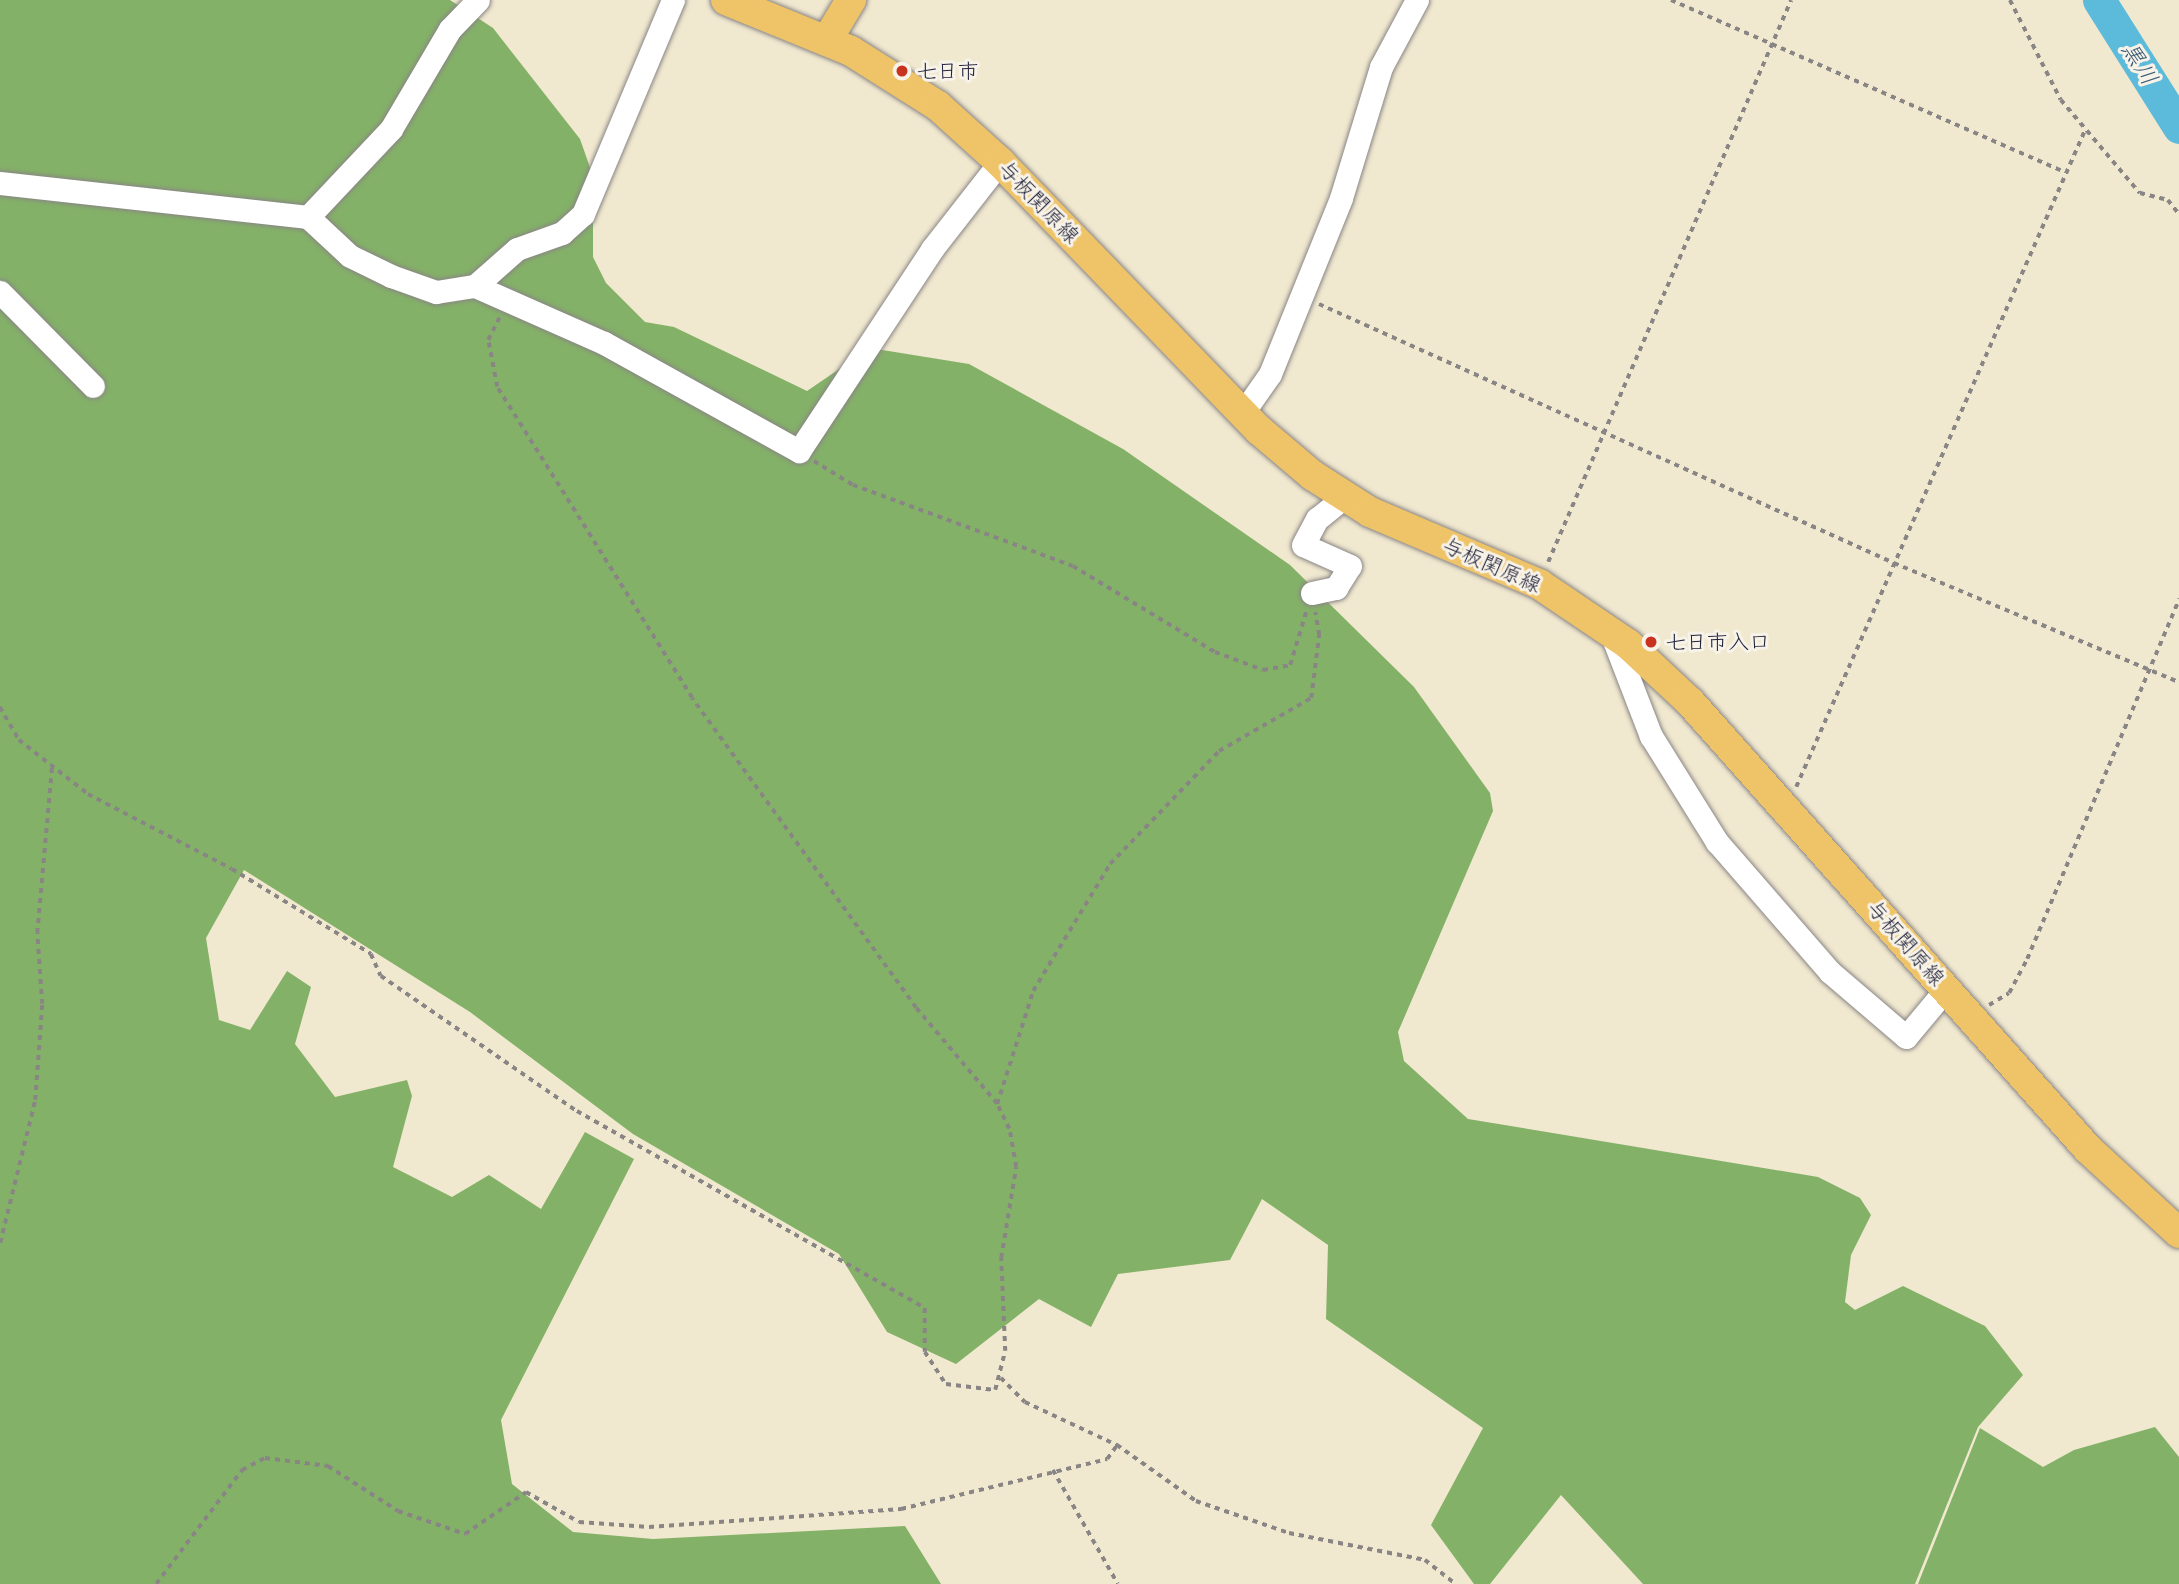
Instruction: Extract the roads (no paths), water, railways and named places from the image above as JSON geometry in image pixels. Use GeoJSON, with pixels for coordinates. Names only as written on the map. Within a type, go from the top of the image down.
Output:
{"type":"FeatureCollection","features":[{"type":"Feature","properties":{"kind":"main road","name":"与板関原線"},"geometry":{"type":"LineString","coordinates":[[726,0],[827,40],[938,106],[1000,162],[1242,414],[1344,497],[1539,584],[1610,630],[1690,702],[2088,1149],[2179,1233]]}},
{"type":"Feature","properties":{"kind":"main road"},"geometry":{"type":"LineString","coordinates":[[827,40],[851,0]]}},
{"type":"Feature","properties":{"kind":"street"},"geometry":{"type":"LineString","coordinates":[[307,217],[391,130],[450,29],[478,0]]}},
{"type":"Feature","properties":{"kind":"street"},"geometry":{"type":"LineString","coordinates":[[0,183],[307,217],[350,256],[391,276],[436,292],[475,286],[517,249],[562,233],[583,214],[673,0]]}},
{"type":"Feature","properties":{"kind":"street"},"geometry":{"type":"LineString","coordinates":[[1242,414],[1270,374],[1341,198],[1381,67],[1417,0]]}},
{"type":"Feature","properties":{"kind":"street"},"geometry":{"type":"LineString","coordinates":[[475,286],[724,404],[799,452],[932,249],[1000,162]]}},
{"type":"Feature","properties":{"kind":"street"},"geometry":{"type":"LineString","coordinates":[[0,292],[93,386]]}},
{"type":"Feature","properties":{"kind":"street"},"geometry":{"type":"LineString","coordinates":[[1312,593],[1336,588],[1350,566],[1303,545],[1317,519],[1344,497]]}},
{"type":"Feature","properties":{"kind":"street"},"geometry":{"type":"LineString","coordinates":[[1610,630],[1651,736],[1717,842],[1830,972],[1906,1037],[1955,999]]}},
{"type":"Feature","properties":{"kind":"waterway","name":"黒川"},"geometry":{"type":"LineString","coordinates":[[2099,0],[2179,127]]}},
{"type":"Feature","properties":{"kind":"place","name":"七日市"},"geometry":{"type":"Point","coordinates":[902,71]}},
{"type":"Feature","properties":{"kind":"place","name":"七日市入口"},"geometry":{"type":"Point","coordinates":[1651,642]}}]}
